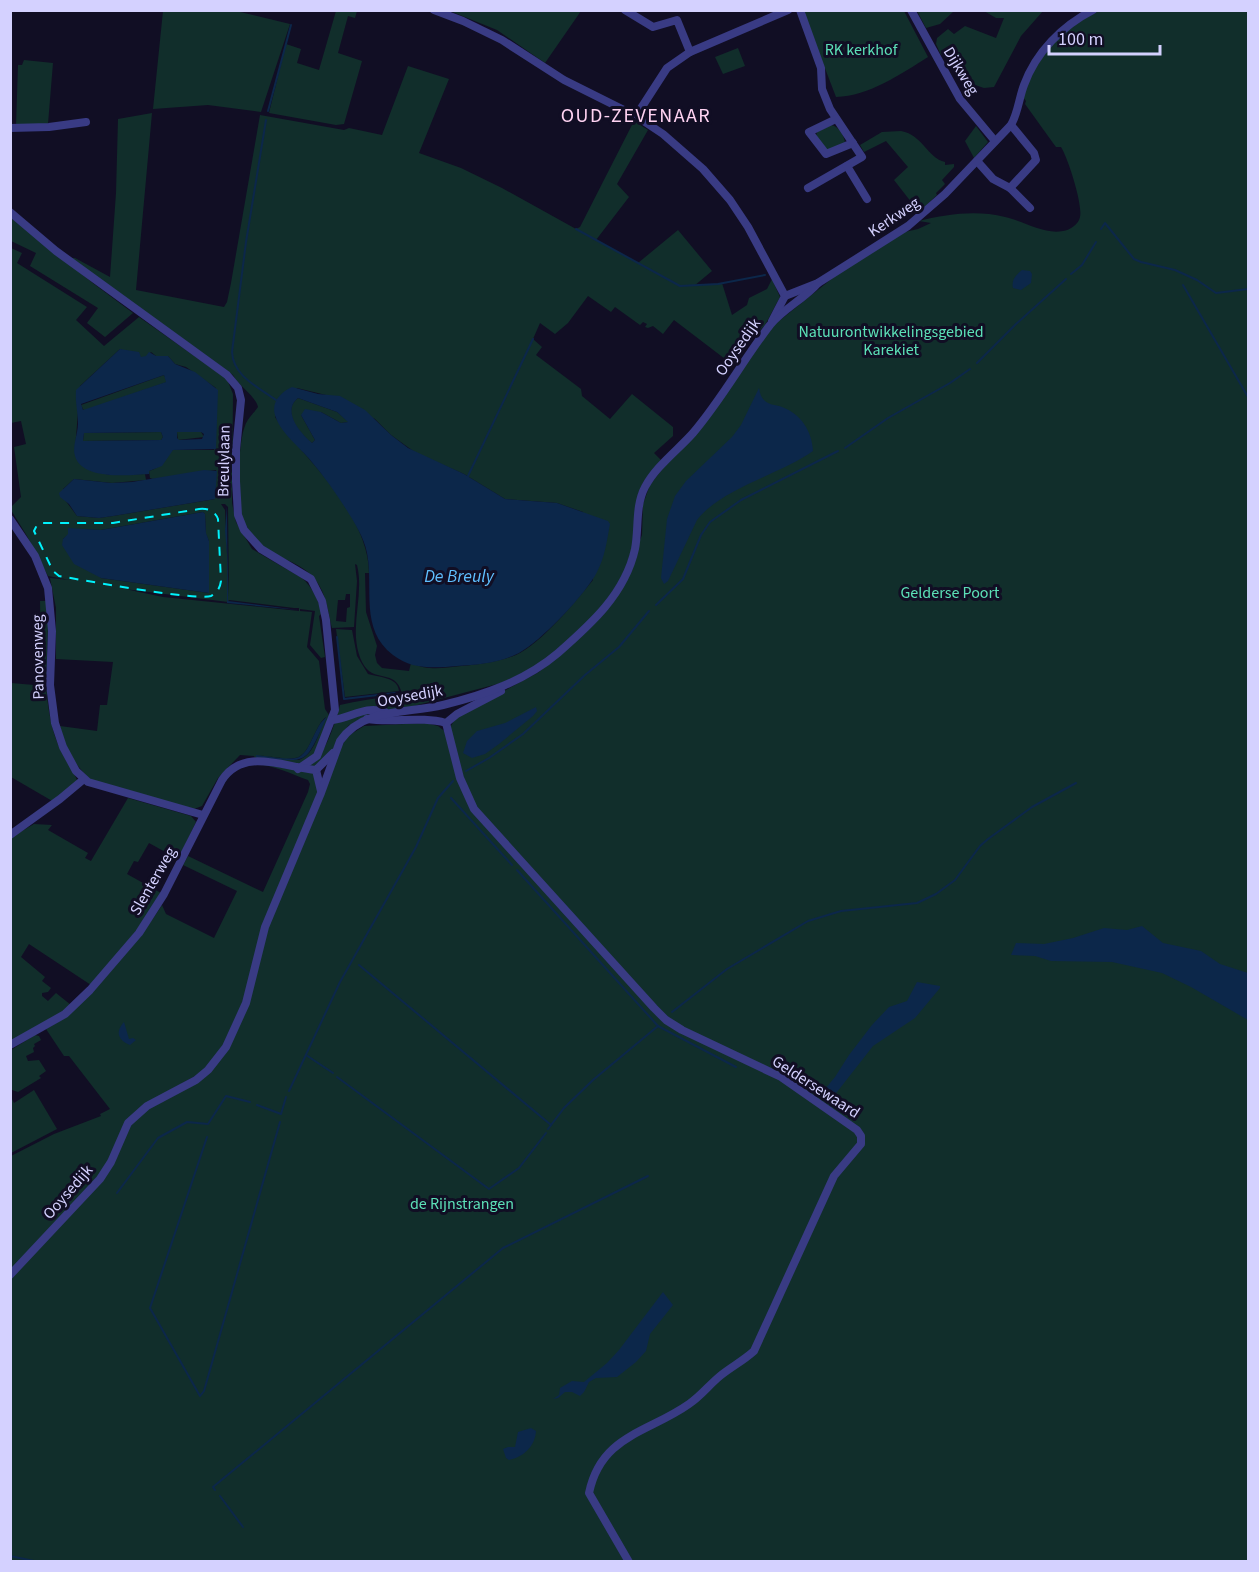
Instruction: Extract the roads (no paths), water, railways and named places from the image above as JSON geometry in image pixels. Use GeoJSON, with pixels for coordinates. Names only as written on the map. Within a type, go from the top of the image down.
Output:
{"type":"FeatureCollection","features":[{"type":"Feature","properties":{"kind":"street"},"geometry":{"type":"LineString","coordinates":[[434,10],[502,40],[564,80],[636,116],[663,134],[703,169],[730,200],[748,227],[785,296]]}},
{"type":"Feature","properties":{"kind":"street"},"geometry":{"type":"LineString","coordinates":[[625,10],[649,26],[657,27],[677,20]]}},
{"type":"Feature","properties":{"kind":"street"},"geometry":{"type":"LineString","coordinates":[[673,10],[690,52]]}},
{"type":"Feature","properties":{"kind":"street"},"geometry":{"type":"LineString","coordinates":[[636,116],[667,68],[690,52],[788,10]]}},
{"type":"Feature","properties":{"kind":"street"},"geometry":{"type":"LineString","coordinates":[[800,10],[821,68],[822,89],[836,119],[862,157],[808,188]]}},
{"type":"Feature","properties":{"kind":"street","name":"Dijkweg"},"geometry":{"type":"LineString","coordinates":[[911,10],[960,99],[995,141]]}},
{"type":"Feature","properties":{"kind":"street","name":"Kerkweg"},"geometry":{"type":"LineString","coordinates":[[818,284],[908,226],[928,210],[1011,125],[1016,116],[1023,86],[1052,39],[1062,29],[1093,10]]}},
{"type":"Feature","properties":{"kind":"street"},"geometry":{"type":"LineString","coordinates":[[836,119],[808,132],[826,154],[853,143]]}},
{"type":"Feature","properties":{"kind":"street"},"geometry":{"type":"LineString","coordinates":[[10,128],[49,127],[86,122]]}},
{"type":"Feature","properties":{"kind":"street"},"geometry":{"type":"LineString","coordinates":[[1010,188],[1036,160],[1034,153],[1011,125]]}},
{"type":"Feature","properties":{"kind":"street"},"geometry":{"type":"LineString","coordinates":[[976,161],[993,179],[1010,188],[1030,208]]}},
{"type":"Feature","properties":{"kind":"street"},"geometry":{"type":"LineString","coordinates":[[847,166],[867,199]]}},
{"type":"Feature","properties":{"kind":"street","name":"Breulylaan"},"geometry":{"type":"LineString","coordinates":[[10,212],[56,251],[234,382],[241,400],[236,450],[238,515],[244,530],[254,544],[307,575],[315,584],[322,601],[327,628],[335,702],[333,720],[317,756],[298,769]]}},
{"type":"Feature","properties":{"kind":"street"},"geometry":{"type":"LineString","coordinates":[[771,323],[785,296],[818,284]]}},
{"type":"Feature","properties":{"kind":"street","name":"Ooysedijk"},"geometry":{"type":"LineString","coordinates":[[10,1275],[100,1179],[111,1162],[128,1123],[147,1106],[196,1080],[208,1070],[226,1047],[246,1003],[266,927],[340,741],[351,728],[366,719],[443,705],[509,684],[540,668],[595,619],[615,595],[630,566],[635,549],[639,508],[645,487],[705,418],[771,323],[818,284]]}},
{"type":"Feature","properties":{"kind":"street","name":"Panovenweg"},"geometry":{"type":"LineString","coordinates":[[10,519],[35,556],[48,588],[52,631],[50,685],[55,723],[63,747],[76,771],[84,779]]}},
{"type":"Feature","properties":{"kind":"street"},"geometry":{"type":"LineString","coordinates":[[366,719],[380,721],[432,719],[446,723],[457,714],[509,684]]}},
{"type":"Feature","properties":{"kind":"street"},"geometry":{"type":"LineString","coordinates":[[333,720],[365,710],[381,710],[389,713]]}},
{"type":"Feature","properties":{"kind":"street","name":"Geldersewaard"},"geometry":{"type":"LineString","coordinates":[[446,723],[460,778],[474,809],[666,1020],[781,1077],[857,1130],[861,1137],[861,1144],[834,1176],[753,1351],[718,1377],[688,1405],[622,1440],[610,1451],[595,1473],[589,1493],[629,1562]]}},
{"type":"Feature","properties":{"kind":"street"},"geometry":{"type":"LineString","coordinates":[[321,793],[316,770],[337,750]]}},
{"type":"Feature","properties":{"kind":"street","name":"Slenterweg"},"geometry":{"type":"LineString","coordinates":[[10,1045],[65,1014],[90,990],[139,933],[164,894],[222,780],[238,764],[254,760],[298,769],[316,770]]}},
{"type":"Feature","properties":{"kind":"street"},"geometry":{"type":"LineString","coordinates":[[10,835],[84,779],[203,815]]}},
{"type":"Feature","properties":{"kind":"water"},"geometry":{"type":"Polygon","coordinates":[[[1022,270],[1030,271],[1031,283],[1021,290],[1013,288],[1014,278],[1022,270]]]}},
{"type":"Feature","properties":{"kind":"water"},"geometry":{"type":"Polygon","coordinates":[[[120,349],[139,352],[141,357],[146,356],[149,352],[156,356],[168,356],[175,364],[195,372],[218,390],[216,449],[173,450],[162,466],[149,471],[149,474],[108,475],[87,470],[79,464],[74,452],[78,423],[76,390],[120,349]],[[164,375],[81,404],[83,410],[166,382],[164,375]],[[161,432],[84,433],[83,441],[161,440],[163,437],[161,432]],[[177,432],[179,440],[202,439],[204,434],[201,432],[177,432]]]}},
{"type":"Feature","properties":{"kind":"water","name":"De Breuly"},"geometry":{"type":"Polygon","coordinates":[[[292,387],[318,394],[340,396],[365,410],[408,448],[464,474],[505,499],[557,503],[608,521],[610,524],[604,554],[591,581],[550,628],[528,647],[512,656],[481,664],[440,667],[416,666],[400,660],[382,645],[372,621],[369,566],[364,541],[325,478],[286,434],[275,415],[276,402],[292,387]],[[298,398],[293,403],[292,415],[302,433],[312,443],[315,440],[301,415],[305,409],[321,412],[341,423],[348,422],[337,412],[298,398]]]}},
{"type":"Feature","properties":{"kind":"water"},"geometry":{"type":"Polygon","coordinates":[[[759,388],[764,400],[789,410],[800,419],[808,430],[813,451],[736,490],[708,509],[697,520],[668,581],[664,584],[661,578],[667,519],[675,496],[686,481],[732,437],[741,425],[759,388]]]}},
{"type":"Feature","properties":{"kind":"water"},"geometry":{"type":"Polygon","coordinates":[[[204,470],[217,471],[215,499],[113,516],[99,518],[77,516],[59,493],[74,479],[111,483],[132,482],[204,470]]]}},
{"type":"Feature","properties":{"kind":"water"},"geometry":{"type":"Polygon","coordinates":[[[227,506],[228,601],[298,610],[227,603],[225,531],[227,506]]]}},
{"type":"Feature","properties":{"kind":"water"},"geometry":{"type":"Polygon","coordinates":[[[203,512],[209,541],[209,593],[101,578],[74,564],[62,545],[63,539],[68,534],[68,528],[101,530],[203,512]]]}},
{"type":"Feature","properties":{"kind":"water"},"geometry":{"type":"Polygon","coordinates":[[[536,707],[537,711],[533,716],[485,754],[472,758],[463,753],[467,741],[477,731],[505,723],[536,707]]]}},
{"type":"Feature","properties":{"kind":"water"},"geometry":{"type":"Polygon","coordinates":[[[327,717],[314,744],[304,757],[287,760],[256,757],[256,755],[281,758],[301,756],[322,721],[327,717]]]}},
{"type":"Feature","properties":{"kind":"water"},"geometry":{"type":"Polygon","coordinates":[[[1142,926],[1163,943],[1201,951],[1220,964],[1248,973],[1248,1020],[1162,973],[1112,962],[1051,961],[1035,956],[1011,955],[1016,943],[1044,944],[1104,928],[1127,930],[1142,926]]]}},
{"type":"Feature","properties":{"kind":"water"},"geometry":{"type":"Polygon","coordinates":[[[917,982],[940,986],[940,988],[915,1018],[873,1046],[837,1092],[829,1097],[823,1096],[825,1089],[872,1025],[889,1007],[907,1001],[917,982]]]}},
{"type":"Feature","properties":{"kind":"water"},"geometry":{"type":"Polygon","coordinates":[[[124,1022],[129,1039],[136,1040],[130,1045],[119,1035],[119,1029],[124,1022]]]}},
{"type":"Feature","properties":{"kind":"water"},"geometry":{"type":"Polygon","coordinates":[[[663,1292],[673,1305],[650,1334],[646,1351],[636,1362],[617,1377],[596,1378],[589,1382],[580,1396],[572,1392],[565,1392],[553,1399],[559,1395],[560,1388],[572,1381],[584,1382],[607,1363],[663,1292]]]}},
{"type":"Feature","properties":{"kind":"water"},"geometry":{"type":"Polygon","coordinates":[[[531,1428],[536,1431],[528,1450],[514,1459],[506,1458],[503,1449],[515,1447],[518,1432],[531,1428]]]}},
{"type":"Feature","properties":{"kind":"waterway"},"geometry":{"type":"LineString","coordinates":[[268,111],[291,25]]}},
{"type":"Feature","properties":{"kind":"waterway"},"geometry":{"type":"LineString","coordinates":[[266,120],[246,242],[232,352],[233,360],[242,374],[276,400]]}},
{"type":"Feature","properties":{"kind":"waterway"},"geometry":{"type":"LineString","coordinates":[[1101,229],[1105,223],[1134,259],[1175,270],[1197,280],[1216,293],[1248,289]]}},
{"type":"Feature","properties":{"kind":"waterway"},"geometry":{"type":"LineString","coordinates":[[576,229],[680,286],[718,284],[765,275]]}},
{"type":"Feature","properties":{"kind":"waterway"},"geometry":{"type":"LineString","coordinates":[[1071,274],[1082,265],[1096,242]]}},
{"type":"Feature","properties":{"kind":"waterway"},"geometry":{"type":"LineString","coordinates":[[977,363],[1066,279]]}},
{"type":"Feature","properties":{"kind":"waterway"},"geometry":{"type":"LineString","coordinates":[[1183,285],[1248,397]]}},
{"type":"Feature","properties":{"kind":"waterway"},"geometry":{"type":"LineString","coordinates":[[468,476],[533,339]]}},
{"type":"Feature","properties":{"kind":"waterway"},"geometry":{"type":"LineString","coordinates":[[845,448],[888,418],[970,369]]}},
{"type":"Feature","properties":{"kind":"waterway"},"geometry":{"type":"LineString","coordinates":[[656,605],[683,579],[701,535],[710,522],[741,500],[838,451]]}},
{"type":"Feature","properties":{"kind":"waterway"},"geometry":{"type":"LineString","coordinates":[[466,771],[523,734],[585,675],[619,647],[649,611]]}},
{"type":"Feature","properties":{"kind":"waterway"},"geometry":{"type":"LineString","coordinates":[[337,637],[344,699],[395,693]]}},
{"type":"Feature","properties":{"kind":"waterway"},"geometry":{"type":"LineString","coordinates":[[289,1091],[340,982],[416,847],[438,798],[453,781]]}},
{"type":"Feature","properties":{"kind":"waterway"},"geometry":{"type":"LineString","coordinates":[[672,1012],[727,969],[808,921],[841,911],[917,903],[936,894],[955,880],[980,846],[988,839],[1032,807],[1076,783]]}},
{"type":"Feature","properties":{"kind":"waterway"},"geometry":{"type":"LineString","coordinates":[[451,798],[512,865]]}},
{"type":"Feature","properties":{"kind":"waterway"},"geometry":{"type":"LineString","coordinates":[[517,870],[658,1026],[593,1080],[564,1108],[548,1129]]}},
{"type":"Feature","properties":{"kind":"waterway"},"geometry":{"type":"LineString","coordinates":[[359,965],[551,1125]]}},
{"type":"Feature","properties":{"kind":"waterway"},"geometry":{"type":"LineString","coordinates":[[658,1026],[736,1067]]}},
{"type":"Feature","properties":{"kind":"waterway"},"geometry":{"type":"LineString","coordinates":[[306,1055],[333,1073]]}},
{"type":"Feature","properties":{"kind":"waterway"},"geometry":{"type":"LineString","coordinates":[[337,1077],[489,1189],[519,1168],[546,1133]]}},
{"type":"Feature","properties":{"kind":"waterway"},"geometry":{"type":"LineString","coordinates":[[117,1193],[158,1138],[187,1122],[208,1124],[226,1096],[250,1102]]}},
{"type":"Feature","properties":{"kind":"waterway"},"geometry":{"type":"LineString","coordinates":[[257,1105],[281,1114],[286,1097]]}},
{"type":"Feature","properties":{"kind":"waterway"},"geometry":{"type":"LineString","coordinates":[[207,1137],[150,1308],[200,1396],[204,1391],[280,1122]]}},
{"type":"Feature","properties":{"kind":"waterway"},"geometry":{"type":"LineString","coordinates":[[215,1490],[213,1487],[503,1248],[648,1176]]}},
{"type":"Feature","properties":{"kind":"waterway"},"geometry":{"type":"LineString","coordinates":[[220,1496],[243,1527]]}},
{"type":"Feature","properties":{"kind":"waterway"},"geometry":{"type":"LineString","coordinates":[[10,1556],[34,1561]]}},
{"type":"Feature","properties":{"kind":"railway"},"geometry":{"type":"LineString","coordinates":[[199,509],[211,511],[218,519],[221,581],[218,590],[211,596],[184,596],[59,576],[53,571],[34,531],[37,525],[43,523],[113,523],[199,509]]}},
{"type":"Feature","properties":{"kind":"district","name":"OUD-ZEVENAAR"},"geometry":{"type":"Point","coordinates":[636,116]}},
{"type":"Feature","properties":{"kind":"park label","name":"RK kerkhof"},"geometry":{"type":"Point","coordinates":[861,50]}},
{"type":"Feature","properties":{"kind":"park label","name":"Natuurontwikkelingsgebied Karekiet"},"geometry":{"type":"Point","coordinates":[891,341]}},
{"type":"Feature","properties":{"kind":"park label","name":"Gelderse Poort"},"geometry":{"type":"Point","coordinates":[950,593]}},
{"type":"Feature","properties":{"kind":"park label","name":"de Rijnstrangen"},"geometry":{"type":"Point","coordinates":[462,1204]}}]}
